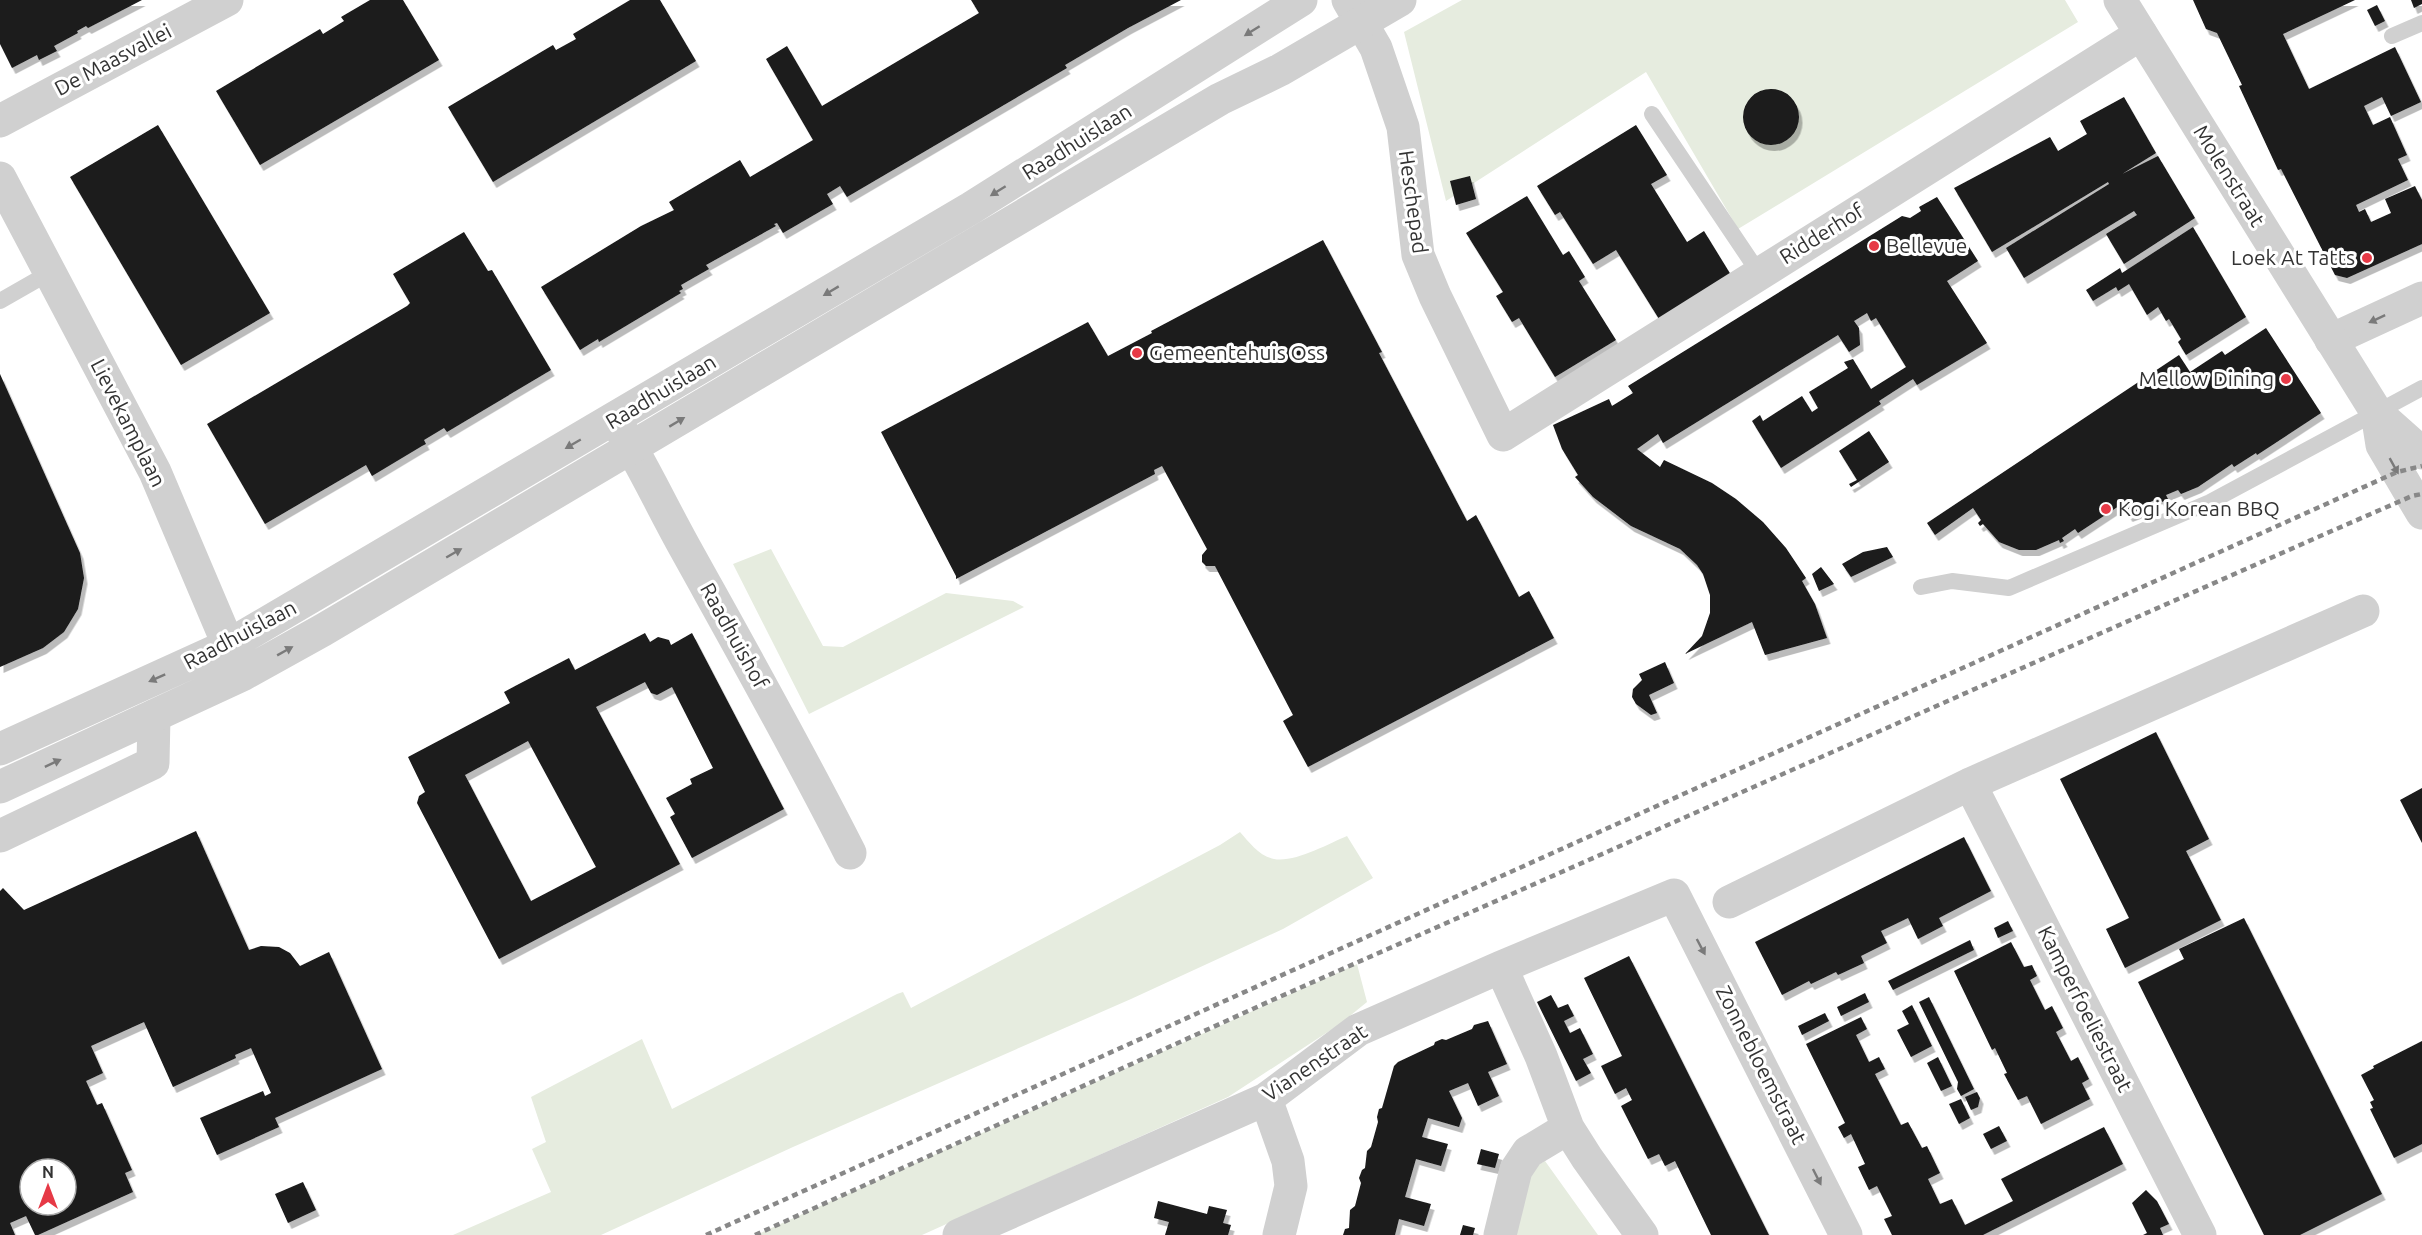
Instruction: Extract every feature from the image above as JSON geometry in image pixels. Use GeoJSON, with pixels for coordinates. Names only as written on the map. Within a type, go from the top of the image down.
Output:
{"type":"FeatureCollection","features":[{"type":"Feature","properties":{"kind":"street","name":"De Maasvallei"},"geometry":{"type":"LineString","coordinates":[[0,121],[227,0]]}},
{"type":"Feature","properties":{"kind":"street","name":"Raadhuislaan"},"geometry":{"type":"LineString","coordinates":[[0,749],[229,645],[615,420],[971,208],[1302,0]]}},
{"type":"Feature","properties":{"kind":"street","name":"Raadhuislaan"},"geometry":{"type":"LineString","coordinates":[[0,787],[242,675],[323,630],[1210,105],[1280,70],[1355,11],[1400,0]]}},
{"type":"Feature","properties":{"kind":"street","name":"Molenstraat"},"geometry":{"type":"LineString","coordinates":[[2120,0],[2377,413],[2422,453]]}},
{"type":"Feature","properties":{"kind":"street","name":"Heschepad"},"geometry":{"type":"LineString","coordinates":[[1355,11],[1376,48],[1403,127],[1418,255],[1435,296],[1503,435]]}},
{"type":"Feature","properties":{"kind":"street","name":"Ridderhof"},"geometry":{"type":"LineString","coordinates":[[1503,435],[2141,34]]}},
{"type":"Feature","properties":{"kind":"street","name":"Lievekamplaan"},"geometry":{"type":"LineString","coordinates":[[0,178],[155,472],[242,675]]}},
{"type":"Feature","properties":{"kind":"street"},"geometry":{"type":"LineString","coordinates":[[2331,340],[2422,298]]}},
{"type":"Feature","properties":{"kind":"street","name":"Molenstraat"},"geometry":{"type":"LineString","coordinates":[[2377,413],[2382,445],[2422,513]]}},
{"type":"Feature","properties":{"kind":"street","name":"Raadhuishof"},"geometry":{"type":"LineString","coordinates":[[615,420],[633,448],[675,532],[797,749],[850,853]]}},
{"type":"Feature","properties":{"kind":"street"},"geometry":{"type":"LineString","coordinates":[[1729,902],[1970,784],[2362,611]]}},
{"type":"Feature","properties":{"kind":"street"},"geometry":{"type":"LineString","coordinates":[[0,836],[153,763],[154,716]]}},
{"type":"Feature","properties":{"kind":"street","name":"Kamperfoeliestraat"},"geometry":{"type":"LineString","coordinates":[[1970,784],[2200,1235]]}},
{"type":"Feature","properties":{"kind":"street","name":"Vianenstraat"},"geometry":{"type":"LineString","coordinates":[[959,1235],[1266,1099],[1358,1030],[1674,895]]}},
{"type":"Feature","properties":{"kind":"street","name":"Zonnebloemstraat"},"geometry":{"type":"LineString","coordinates":[[1674,895],[1846,1235]]}},
{"type":"Feature","properties":{"kind":"street"},"geometry":{"type":"LineString","coordinates":[[1501,967],[1541,1056],[1568,1128],[1642,1235]]}},
{"type":"Feature","properties":{"kind":"street"},"geometry":{"type":"LineString","coordinates":[[1266,1099],[1288,1161],[1292,1186],[1279,1235]]}},
{"type":"Feature","properties":{"kind":"street"},"geometry":{"type":"LineString","coordinates":[[1500,1235],[1516,1170],[1528,1152],[1568,1128]]}},
{"type":"Feature","properties":{"kind":"lane"},"geometry":{"type":"LineString","coordinates":[[2392,36],[2422,23]]}},
{"type":"Feature","properties":{"kind":"lane"},"geometry":{"type":"LineString","coordinates":[[1652,114],[1759,273]]}},
{"type":"Feature","properties":{"kind":"lane"},"geometry":{"type":"LineString","coordinates":[[0,301],[50,273]]}},
{"type":"Feature","properties":{"kind":"lane"},"geometry":{"type":"LineString","coordinates":[[1921,587],[1952,580],[2009,588],[2210,502],[2422,388]]}},
{"type":"Feature","properties":{"kind":"shaded area"},"geometry":{"type":"Polygon","coordinates":[[[1462,0],[2065,0],[2078,22],[1738,229],[1646,72],[1446,201],[1404,32],[1462,0]]]}},
{"type":"Feature","properties":{"kind":"shaded area"},"geometry":{"type":"Polygon","coordinates":[[[771,549],[823,646],[843,647],[946,593],[1013,601],[1024,607],[809,714],[733,564],[771,549]]]}},
{"type":"Feature","properties":{"kind":"shaded area"},"geometry":{"type":"Polygon","coordinates":[[[1240,832],[1255,848],[1274,859],[1291,858],[1311,852],[1347,836],[1373,878],[1283,929],[601,1235],[453,1235],[551,1192],[532,1149],[546,1142],[531,1097],[642,1039],[672,1109],[897,994],[903,992],[911,1008],[1220,845],[1240,832]]]}},
{"type":"Feature","properties":{"kind":"shaded area"},"geometry":{"type":"Polygon","coordinates":[[[1357,964],[1367,1002],[1340,1024],[1228,1097],[922,1235],[756,1235],[1357,964]]]}},
{"type":"Feature","properties":{"kind":"shaded area"},"geometry":{"type":"Polygon","coordinates":[[[1545,1161],[1598,1235],[1508,1235],[1522,1174],[1545,1161]]]}},
{"type":"Feature","properties":{"kind":"building"},"geometry":{"type":"Polygon","coordinates":[[[0,0],[142,0],[88,28],[86,26],[77,31],[78,33],[54,46],[57,51],[39,60],[37,55],[12,68],[0,44],[0,0]]]}},
{"type":"Feature","properties":{"kind":"building"},"geometry":{"type":"Polygon","coordinates":[[[370,0],[403,0],[439,60],[260,165],[216,91],[320,29],[323,34],[344,21],[341,17],[370,0]]]}},
{"type":"Feature","properties":{"kind":"building"},"geometry":{"type":"Polygon","coordinates":[[[630,0],[660,0],[696,61],[493,182],[448,107],[553,45],[556,50],[576,39],[573,34],[630,0]]]}},
{"type":"Feature","properties":{"kind":"building"},"geometry":{"type":"Polygon","coordinates":[[[971,0],[1181,0],[1065,65],[1067,68],[847,197],[840,186],[827,194],[833,204],[783,233],[777,223],[774,224],[776,226],[706,265],[709,269],[681,285],[683,289],[679,291],[681,293],[599,342],[598,339],[580,350],[541,287],[641,226],[674,210],[669,202],[740,160],[750,177],[813,140],[766,59],[787,46],[822,106],[979,13],[971,0]]]}},
{"type":"Feature","properties":{"kind":"building"},"geometry":{"type":"Polygon","coordinates":[[[2193,0],[2355,0],[2283,34],[2309,89],[2395,47],[2421,102],[2391,116],[2382,97],[2364,106],[2373,125],[2390,117],[2407,155],[2398,159],[2408,180],[2356,205],[2359,212],[2365,209],[2371,222],[2391,213],[2385,199],[2415,186],[2422,200],[2422,244],[2347,278],[2335,275],[2281,169],[2278,170],[2217,33],[2206,29],[2193,0]]]}},
{"type":"Feature","properties":{"kind":"building"},"geometry":{"type":"Polygon","coordinates":[[[2411,0],[2422,0],[2422,4],[2414,8],[2411,0]]]}},
{"type":"Feature","properties":{"kind":"building"},"geometry":{"type":"Polygon","coordinates":[[[2377,5],[2385,21],[2375,26],[2367,10],[2377,5]]]}},
{"type":"Feature","properties":{"kind":"building"},"geometry":{"type":"Polygon","coordinates":[[[1771,89],[1782,91],[1791,97],[1797,106],[1799,117],[1797,128],[1791,137],[1782,143],[1771,145],[1760,143],[1751,137],[1745,128],[1743,117],[1745,106],[1751,97],[1760,91],[1771,89]]]}},
{"type":"Feature","properties":{"kind":"building"},"geometry":{"type":"Polygon","coordinates":[[[2124,97],[2156,153],[2122,174],[2158,156],[2195,218],[2124,264],[2106,234],[2137,215],[2134,211],[2024,278],[2006,248],[2109,184],[2108,182],[1992,252],[1954,188],[2050,137],[2058,151],[2087,134],[2080,121],[2124,97]]]}},
{"type":"Feature","properties":{"kind":"building"},"geometry":{"type":"Polygon","coordinates":[[[158,125],[270,313],[181,365],[70,177],[158,125]]]}},
{"type":"Feature","properties":{"kind":"building"},"geometry":{"type":"Polygon","coordinates":[[[1636,125],[1667,175],[1651,184],[1687,242],[1704,231],[1731,275],[1659,319],[1616,250],[1593,264],[1560,212],[1555,215],[1537,186],[1636,125]]]}},
{"type":"Feature","properties":{"kind":"building"},"geometry":{"type":"Polygon","coordinates":[[[1470,176],[1476,199],[1456,205],[1450,181],[1470,176]]]}},
{"type":"Feature","properties":{"kind":"building"},"geometry":{"type":"Polygon","coordinates":[[[1527,196],[1563,255],[1569,251],[1585,277],[1579,281],[1616,340],[1555,377],[1519,318],[1512,322],[1496,296],[1503,292],[1466,233],[1527,196]]]}},
{"type":"Feature","properties":{"kind":"building"},"geometry":{"type":"Polygon","coordinates":[[[1937,197],[1978,261],[1947,281],[1987,343],[1917,385],[1913,379],[1879,401],[1881,404],[1781,468],[1752,421],[1760,415],[1763,421],[1802,396],[1812,412],[1818,408],[1809,392],[1848,368],[1844,362],[1853,359],[1871,389],[1906,367],[1876,318],[1871,321],[1867,313],[1854,321],[1859,328],[1860,345],[1849,352],[1838,335],[1663,443],[1658,434],[1637,449],[1660,467],[1664,460],[1712,483],[1736,499],[1763,522],[1786,548],[1806,578],[1802,581],[1815,604],[1827,638],[1765,655],[1752,622],[1685,654],[1702,636],[1710,613],[1710,595],[1703,574],[1680,549],[1631,526],[1593,497],[1575,477],[1578,475],[1562,449],[1553,425],[1609,399],[1612,406],[1633,393],[1628,386],[1902,216],[1910,218],[1921,211],[1919,207],[1937,197]]]}},
{"type":"Feature","properties":{"kind":"building"},"geometry":{"type":"Polygon","coordinates":[[[2193,227],[2246,317],[2186,355],[2178,342],[2181,339],[2169,319],[2166,321],[2158,307],[2147,315],[2129,284],[2118,291],[2116,287],[2093,301],[2086,290],[2120,268],[2122,273],[2193,227]]]}},
{"type":"Feature","properties":{"kind":"building"},"geometry":{"type":"Polygon","coordinates":[[[464,232],[488,271],[492,270],[551,370],[447,432],[444,428],[424,440],[426,444],[372,476],[366,465],[265,524],[207,424],[407,306],[410,303],[393,274],[464,232]]]}},
{"type":"Feature","properties":{"kind":"building"},"geometry":{"type":"Polygon","coordinates":[[[1323,240],[1467,521],[1476,515],[1519,597],[1529,591],[1554,638],[1308,767],[1283,721],[1293,715],[1215,566],[1206,566],[1202,562],[1202,555],[1207,549],[1162,466],[1154,470],[1155,474],[956,579],[881,432],[1088,322],[1108,356],[1323,240]]]}},
{"type":"Feature","properties":{"kind":"building"},"geometry":{"type":"Polygon","coordinates":[[[2266,328],[2321,413],[2257,455],[2256,453],[2234,467],[2232,464],[2198,487],[2181,494],[2178,490],[2166,495],[2168,499],[2162,502],[2159,498],[2148,503],[2148,509],[2129,516],[2122,504],[2078,533],[2075,529],[2062,538],[2064,541],[2060,543],[2059,540],[2036,550],[2019,550],[1999,542],[1983,524],[1980,526],[1978,523],[1981,520],[1973,508],[1935,535],[1927,523],[2179,355],[2190,372],[2222,351],[2225,355],[2266,328]]]}},
{"type":"Feature","properties":{"kind":"building"},"geometry":{"type":"Polygon","coordinates":[[[0,374],[80,553],[84,578],[78,609],[64,632],[43,648],[0,667],[0,374]]]}},
{"type":"Feature","properties":{"kind":"building"},"geometry":{"type":"Polygon","coordinates":[[[1869,431],[1889,462],[1851,487],[1849,484],[1857,480],[1839,451],[1869,431]]]}},
{"type":"Feature","properties":{"kind":"building"},"geometry":{"type":"Polygon","coordinates":[[[1887,547],[1893,557],[1851,577],[1842,564],[1863,552],[1887,547]]]}},
{"type":"Feature","properties":{"kind":"building"},"geometry":{"type":"Polygon","coordinates":[[[1821,567],[1834,584],[1819,591],[1812,574],[1821,567]]]}},
{"type":"Feature","properties":{"kind":"building"},"geometry":{"type":"Polygon","coordinates":[[[645,633],[650,642],[658,637],[669,640],[671,645],[692,633],[784,809],[692,858],[670,817],[675,814],[666,798],[692,784],[690,779],[713,768],[672,687],[657,695],[651,693],[645,682],[596,707],[680,864],[499,959],[417,803],[419,796],[425,792],[408,757],[510,703],[504,692],[517,685],[569,658],[575,670],[645,633]],[[528,741],[465,775],[531,901],[596,867],[528,741]]]}},
{"type":"Feature","properties":{"kind":"building"},"geometry":{"type":"Polygon","coordinates":[[[1665,662],[1674,683],[1649,695],[1657,713],[1651,715],[1636,704],[1632,697],[1633,689],[1642,680],[1639,674],[1665,662]]]}},
{"type":"Feature","properties":{"kind":"building"},"geometry":{"type":"Polygon","coordinates":[[[2156,732],[2209,839],[2186,851],[2221,920],[2125,968],[2106,929],[2129,918],[2060,779],[2156,732]]]}},
{"type":"Feature","properties":{"kind":"building"},"geometry":{"type":"Polygon","coordinates":[[[2422,788],[2422,843],[2400,800],[2422,788]]]}},
{"type":"Feature","properties":{"kind":"building"},"geometry":{"type":"Polygon","coordinates":[[[196,831],[249,950],[261,946],[279,947],[290,953],[300,966],[329,952],[382,1069],[275,1118],[279,1127],[217,1155],[200,1118],[263,1091],[265,1096],[271,1093],[251,1048],[235,1055],[236,1058],[173,1087],[144,1022],[91,1046],[103,1073],[86,1081],[97,1105],[102,1103],[132,1170],[125,1173],[133,1192],[78,1217],[78,1157],[18,1157],[18,1217],[24,1217],[10,1223],[15,1235],[0,1235],[0,891],[3,888],[24,910],[196,831]]]}},
{"type":"Feature","properties":{"kind":"building"},"geometry":{"type":"Polygon","coordinates":[[[1964,837],[1991,891],[1939,918],[1943,926],[1918,939],[1908,918],[1881,931],[1887,943],[1861,956],[1864,963],[1838,975],[1836,972],[1811,984],[1809,981],[1782,995],[1755,942],[1964,837]]]}},
{"type":"Feature","properties":{"kind":"building"},"geometry":{"type":"Polygon","coordinates":[[[2244,918],[2382,1194],[2300,1235],[2264,1235],[2138,982],[2184,959],[2179,949],[2244,918]]]}},
{"type":"Feature","properties":{"kind":"building"},"geometry":{"type":"Polygon","coordinates":[[[2008,921],[2013,931],[1998,938],[1994,928],[2008,921]]]}},
{"type":"Feature","properties":{"kind":"building"},"geometry":{"type":"Polygon","coordinates":[[[1970,940],[1974,950],[1893,990],[1888,981],[1970,940]]]}},
{"type":"Feature","properties":{"kind":"building"},"geometry":{"type":"Polygon","coordinates":[[[2011,942],[2024,967],[2032,965],[2037,976],[2030,980],[2045,1010],[2052,1006],[2063,1028],[2056,1032],[2071,1061],[2078,1057],[2089,1079],[2082,1083],[2090,1099],[2041,1124],[2027,1096],[2018,1100],[2004,1074],[2007,1073],[1995,1048],[1992,1050],[1954,971],[2011,942]]]}},
{"type":"Feature","properties":{"kind":"building"},"geometry":{"type":"Polygon","coordinates":[[[1629,956],[1769,1235],[1711,1235],[1675,1161],[1665,1166],[1659,1154],[1648,1159],[1621,1106],[1632,1100],[1626,1088],[1615,1094],[1601,1066],[1622,1056],[1584,978],[1629,956]]]}},
{"type":"Feature","properties":{"kind":"building"},"geometry":{"type":"Polygon","coordinates":[[[1865,993],[1869,1002],[1841,1016],[1837,1007],[1865,993]]]}},
{"type":"Feature","properties":{"kind":"building"},"geometry":{"type":"Polygon","coordinates":[[[1551,995],[1558,1008],[1568,1004],[1574,1016],[1564,1021],[1570,1033],[1580,1028],[1593,1054],[1583,1059],[1591,1073],[1576,1081],[1537,1002],[1551,995]]]}},
{"type":"Feature","properties":{"kind":"building"},"geometry":{"type":"Polygon","coordinates":[[[1929,997],[1974,1089],[1961,1096],[1957,1089],[1958,1082],[1919,1002],[1929,997]]]}},
{"type":"Feature","properties":{"kind":"building"},"geometry":{"type":"Polygon","coordinates":[[[1912,1005],[1932,1046],[1911,1057],[1897,1030],[1909,1024],[1902,1011],[1912,1005]]]}},
{"type":"Feature","properties":{"kind":"building"},"geometry":{"type":"Polygon","coordinates":[[[1825,1013],[1829,1021],[1802,1035],[1798,1026],[1825,1013]]]}},
{"type":"Feature","properties":{"kind":"building"},"geometry":{"type":"Polygon","coordinates":[[[1861,1017],[1867,1029],[1856,1035],[1869,1062],[1879,1057],[1885,1069],[1875,1074],[1901,1125],[1908,1122],[1922,1148],[1927,1146],[1940,1173],[1928,1179],[1940,1204],[1952,1199],[1965,1225],[2013,1201],[2001,1179],[2104,1127],[2123,1164],[1983,1235],[1892,1235],[1884,1219],[1892,1216],[1877,1186],[1869,1190],[1858,1167],[1865,1164],[1851,1134],[1844,1138],[1838,1127],[1845,1123],[1806,1044],[1861,1017]]]}},
{"type":"Feature","properties":{"kind":"building"},"geometry":{"type":"Polygon","coordinates":[[[1488,1021],[1507,1064],[1488,1072],[1499,1096],[1478,1106],[1468,1083],[1449,1091],[1462,1118],[1459,1127],[1428,1118],[1422,1137],[1448,1144],[1441,1166],[1416,1159],[1405,1197],[1431,1204],[1424,1226],[1399,1219],[1395,1235],[1343,1235],[1345,1229],[1349,1228],[1350,1210],[1355,1206],[1361,1183],[1359,1178],[1365,1168],[1367,1151],[1371,1147],[1379,1109],[1382,1108],[1394,1066],[1434,1045],[1435,1042],[1446,1040],[1472,1029],[1474,1025],[1488,1021]]]}},
{"type":"Feature","properties":{"kind":"building"},"geometry":{"type":"Polygon","coordinates":[[[2422,1041],[2422,1144],[2394,1158],[2370,1109],[2373,1108],[2370,1102],[2374,1100],[2361,1075],[2374,1068],[2373,1066],[2422,1041]]]}},
{"type":"Feature","properties":{"kind":"building"},"geometry":{"type":"Polygon","coordinates":[[[1938,1057],[1952,1086],[1941,1091],[1927,1063],[1938,1057]]]}},
{"type":"Feature","properties":{"kind":"building"},"geometry":{"type":"Polygon","coordinates":[[[1977,1092],[1980,1098],[1978,1107],[1971,1110],[1965,1097],[1977,1092]]]}},
{"type":"Feature","properties":{"kind":"building"},"geometry":{"type":"Polygon","coordinates":[[[1961,1099],[1970,1118],[1959,1124],[1949,1104],[1961,1099]]]}},
{"type":"Feature","properties":{"kind":"building"},"geometry":{"type":"Polygon","coordinates":[[[1999,1126],[2007,1141],[1991,1149],[1983,1134],[1999,1126]]]}},
{"type":"Feature","properties":{"kind":"building"},"geometry":{"type":"Polygon","coordinates":[[[1481,1149],[1499,1154],[1495,1168],[1477,1164],[1481,1149]]]}},
{"type":"Feature","properties":{"kind":"building"},"geometry":{"type":"Polygon","coordinates":[[[303,1182],[316,1210],[288,1223],[275,1194],[303,1182]]]}},
{"type":"Feature","properties":{"kind":"building"},"geometry":{"type":"Polygon","coordinates":[[[2146,1190],[2157,1201],[2169,1224],[2160,1228],[2163,1235],[2143,1235],[2147,1233],[2132,1203],[2146,1190]]]}},
{"type":"Feature","properties":{"kind":"building"},"geometry":{"type":"Polygon","coordinates":[[[1158,1201],[1207,1214],[1209,1206],[1227,1210],[1223,1223],[1231,1225],[1228,1235],[1165,1235],[1169,1222],[1154,1218],[1158,1201]]]}},
{"type":"Feature","properties":{"kind":"building"},"geometry":{"type":"Polygon","coordinates":[[[26,1217],[78,1217],[38,1235],[35,1235],[26,1217]]]}},
{"type":"Feature","properties":{"kind":"building"},"geometry":{"type":"Polygon","coordinates":[[[1463,1225],[1475,1228],[1473,1235],[1460,1235],[1463,1225]]]}},
{"type":"Feature","properties":{"kind":"railway"},"geometry":{"type":"LineString","coordinates":[[706,1235],[2397,472],[2422,466]]}},
{"type":"Feature","properties":{"kind":"railway"},"geometry":{"type":"LineString","coordinates":[[755,1235],[1268,1002],[2318,537],[2412,496],[2422,494]]}},
{"type":"Feature","properties":{"kind":"place","name":"Bellevue"},"geometry":{"type":"Point","coordinates":[1874,246]}},
{"type":"Feature","properties":{"kind":"place","name":"Loek At Tatts"},"geometry":{"type":"Point","coordinates":[2367,258]}},
{"type":"Feature","properties":{"kind":"place","name":"Gemeentehuis Oss"},"geometry":{"type":"Point","coordinates":[1137,353]}},
{"type":"Feature","properties":{"kind":"place","name":"Mellow Dining"},"geometry":{"type":"Point","coordinates":[2286,379]}},
{"type":"Feature","properties":{"kind":"place","name":"Kogi Korean BBQ"},"geometry":{"type":"Point","coordinates":[2106,509]}}]}
